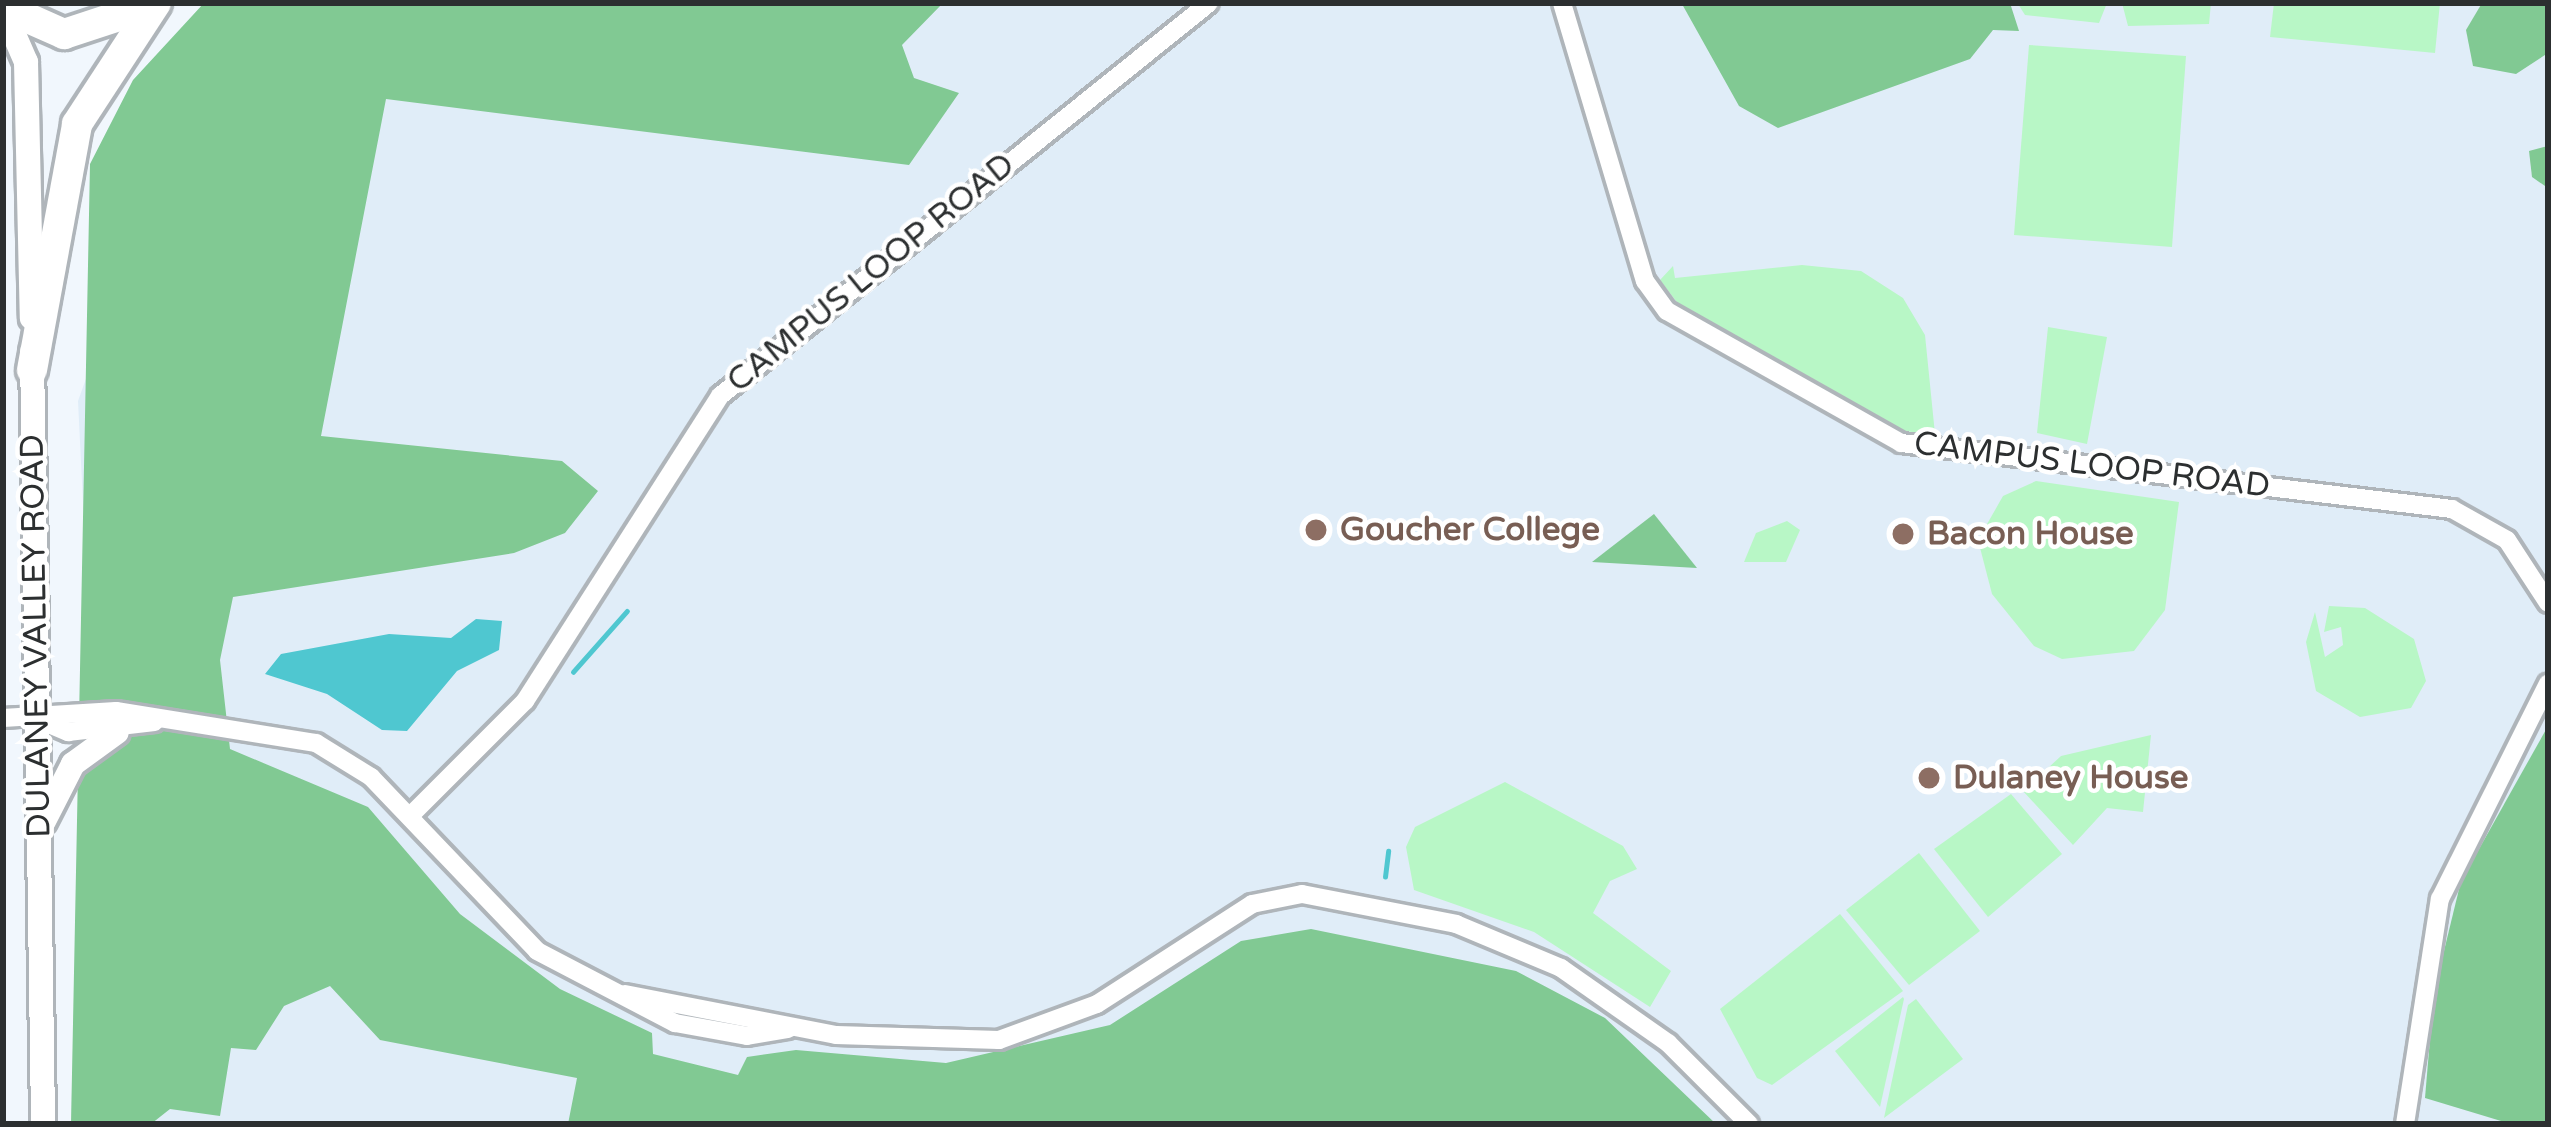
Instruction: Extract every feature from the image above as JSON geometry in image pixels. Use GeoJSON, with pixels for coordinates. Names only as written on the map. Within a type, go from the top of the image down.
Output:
{"type":"FeatureCollection","features":[{"type":"Feature","properties":{"kind":"highway"},"geometry":{"type":"LineString","coordinates":[[3,8],[64,34],[110,27],[153,3]]}},
{"type":"Feature","properties":{"kind":"highway"},"geometry":{"type":"LineString","coordinates":[[32,370],[77,124],[153,3]]}},
{"type":"Feature","properties":{"kind":"main road","name":"DULANEY VALLEY ROAD"},"geometry":{"type":"LineString","coordinates":[[3,8],[26,62],[43,1124]]}},
{"type":"Feature","properties":{"kind":"main road"},"geometry":{"type":"LineString","coordinates":[[39,835],[68,771],[117,732]]}},
{"type":"Feature","properties":{"kind":"street","name":"CAMPUS LOOP ROAD"},"geometry":{"type":"LineString","coordinates":[[410,816],[525,701],[719,396],[1209,3]]}},
{"type":"Feature","properties":{"kind":"street","name":"CAMPUS LOOP ROAD"},"geometry":{"type":"LineString","coordinates":[[1562,3],[1645,281],[1667,310],[1901,443],[2452,509],[2507,540],[2548,603]]}},
{"type":"Feature","properties":{"kind":"street"},"geometry":{"type":"LineString","coordinates":[[2405,1124],[2440,899],[2548,683]]}},
{"type":"Feature","properties":{"kind":"street"},"geometry":{"type":"LineString","coordinates":[[3,718],[165,719],[316,743],[410,816],[507,927],[625,994],[794,1028],[906,1041],[1020,1036],[1097,1004],[1252,904],[1302,894],[1456,924],[1562,968],[1668,1042],[1749,1124]]}},
{"type":"Feature","properties":{"kind":"street"},"geometry":{"type":"LineString","coordinates":[[37,719],[117,732],[165,719]]}},
{"type":"Feature","properties":{"kind":"shaded area","name":"Goucher College"},"geometry":{"type":"Polygon","coordinates":[[[221,3],[2548,3],[2548,1124],[71,1124],[86,564],[78,401],[221,3]]]}},
{"type":"Feature","properties":{"kind":"green space"},"geometry":{"type":"Polygon","coordinates":[[[204,3],[943,3],[902,45],[914,78],[959,93],[909,165],[386,99],[321,436],[562,461],[598,491],[565,533],[514,553],[233,597],[220,660],[230,749],[368,807],[460,914],[560,989],[652,1033],[653,1054],[738,1075],[747,1057],[796,1050],[946,1063],[1110,1025],[1241,941],[1311,929],[1516,971],[1605,1018],[1716,1124],[568,1124],[577,1078],[380,1040],[330,986],[284,1006],[256,1050],[231,1048],[220,1116],[170,1109],[151,1124],[71,1124],[90,164],[133,80],[204,3]]]}},
{"type":"Feature","properties":{"kind":"green space"},"geometry":{"type":"Polygon","coordinates":[[[2010,3],[2019,31],[1993,30],[1970,59],[1778,128],[1739,106],[1682,4],[2010,3]]]}},
{"type":"Feature","properties":{"kind":"green space"},"geometry":{"type":"Polygon","coordinates":[[[2107,3],[2099,23],[2025,15],[2018,4],[2107,3]]]}},
{"type":"Feature","properties":{"kind":"green space"},"geometry":{"type":"Polygon","coordinates":[[[2122,3],[2211,3],[2209,24],[2128,26],[2122,3]]]}},
{"type":"Feature","properties":{"kind":"green space"},"geometry":{"type":"Polygon","coordinates":[[[2274,3],[2440,3],[2435,53],[2270,37],[2274,3]]]}},
{"type":"Feature","properties":{"kind":"green space"},"geometry":{"type":"Polygon","coordinates":[[[2482,3],[2548,3],[2548,53],[2516,74],[2473,66],[2466,30],[2482,3]]]}},
{"type":"Feature","properties":{"kind":"green space"},"geometry":{"type":"Polygon","coordinates":[[[2029,45],[2186,56],[2172,247],[2014,235],[2029,45]]]}},
{"type":"Feature","properties":{"kind":"green space"},"geometry":{"type":"Polygon","coordinates":[[[2548,146],[2548,188],[2532,177],[2529,151],[2548,146]]]}},
{"type":"Feature","properties":{"kind":"green space"},"geometry":{"type":"Polygon","coordinates":[[[1802,265],[1861,271],[1903,298],[1925,335],[1935,434],[1890,430],[1679,305],[1660,280],[1673,266],[1675,278],[1802,265]]]}},
{"type":"Feature","properties":{"kind":"green space"},"geometry":{"type":"Polygon","coordinates":[[[2048,327],[2107,337],[2087,444],[2037,433],[2048,327]]]}},
{"type":"Feature","properties":{"kind":"green space"},"geometry":{"type":"Polygon","coordinates":[[[2036,481],[2179,502],[2165,610],[2134,651],[2062,659],[2034,646],[1992,594],[1978,540],[2003,496],[2036,481]]]}},
{"type":"Feature","properties":{"kind":"green space"},"geometry":{"type":"Polygon","coordinates":[[[1654,514],[1697,568],[1592,562],[1654,514]]]}},
{"type":"Feature","properties":{"kind":"green space"},"geometry":{"type":"Polygon","coordinates":[[[1787,521],[1800,530],[1786,562],[1744,562],[1756,533],[1787,521]]]}},
{"type":"Feature","properties":{"kind":"green space"},"geometry":{"type":"Polygon","coordinates":[[[2329,606],[2365,608],[2414,639],[2426,681],[2411,708],[2360,717],[2316,691],[2306,642],[2315,612],[2325,657],[2343,645],[2341,627],[2324,632],[2329,606]]]}},
{"type":"Feature","properties":{"kind":"green space"},"geometry":{"type":"Polygon","coordinates":[[[2548,726],[2548,1124],[2511,1124],[2425,1098],[2434,992],[2461,881],[2548,726]]]}},
{"type":"Feature","properties":{"kind":"green space"},"geometry":{"type":"Polygon","coordinates":[[[2151,735],[2143,812],[2107,808],[2073,845],[2023,791],[2061,756],[2151,735]]]}},
{"type":"Feature","properties":{"kind":"green space"},"geometry":{"type":"Polygon","coordinates":[[[1505,782],[1623,846],[1637,869],[1610,881],[1593,913],[1671,971],[1650,1007],[1534,932],[1414,890],[1406,847],[1415,827],[1505,782]]]}},
{"type":"Feature","properties":{"kind":"green space"},"geometry":{"type":"Polygon","coordinates":[[[2011,794],[2062,854],[1988,917],[1934,849],[2011,794]]]}},
{"type":"Feature","properties":{"kind":"green space"},"geometry":{"type":"Polygon","coordinates":[[[1919,853],[1980,931],[1909,985],[1846,910],[1919,853]]]}},
{"type":"Feature","properties":{"kind":"green space"},"geometry":{"type":"Polygon","coordinates":[[[1840,914],[1903,991],[1772,1085],[1757,1078],[1720,1009],[1840,914]]]}},
{"type":"Feature","properties":{"kind":"green space"},"geometry":{"type":"Polygon","coordinates":[[[1904,999],[1880,1107],[1835,1051],[1904,999]]]}},
{"type":"Feature","properties":{"kind":"green space"},"geometry":{"type":"Polygon","coordinates":[[[1916,999],[1963,1059],[1884,1118],[1908,1005],[1916,999]]]}},
{"type":"Feature","properties":{"kind":"water"},"geometry":{"type":"Polygon","coordinates":[[[476,619],[502,621],[499,650],[457,671],[407,731],[382,730],[327,694],[265,674],[281,654],[389,634],[451,638],[476,619]]]}},
{"type":"Feature","properties":{"kind":"waterway"},"geometry":{"type":"LineString","coordinates":[[573,672],[627,611]]}},
{"type":"Feature","properties":{"kind":"waterway"},"geometry":{"type":"LineString","coordinates":[[1385,877],[1388,851]]}},
{"type":"Feature","properties":{"kind":"place","name":"Goucher College"},"geometry":{"type":"Point","coordinates":[1316,530]}},
{"type":"Feature","properties":{"kind":"place","name":"Bacon House"},"geometry":{"type":"Point","coordinates":[1903,534]}},
{"type":"Feature","properties":{"kind":"place","name":"Dulaney House"},"geometry":{"type":"Point","coordinates":[1929,778]}}]}
